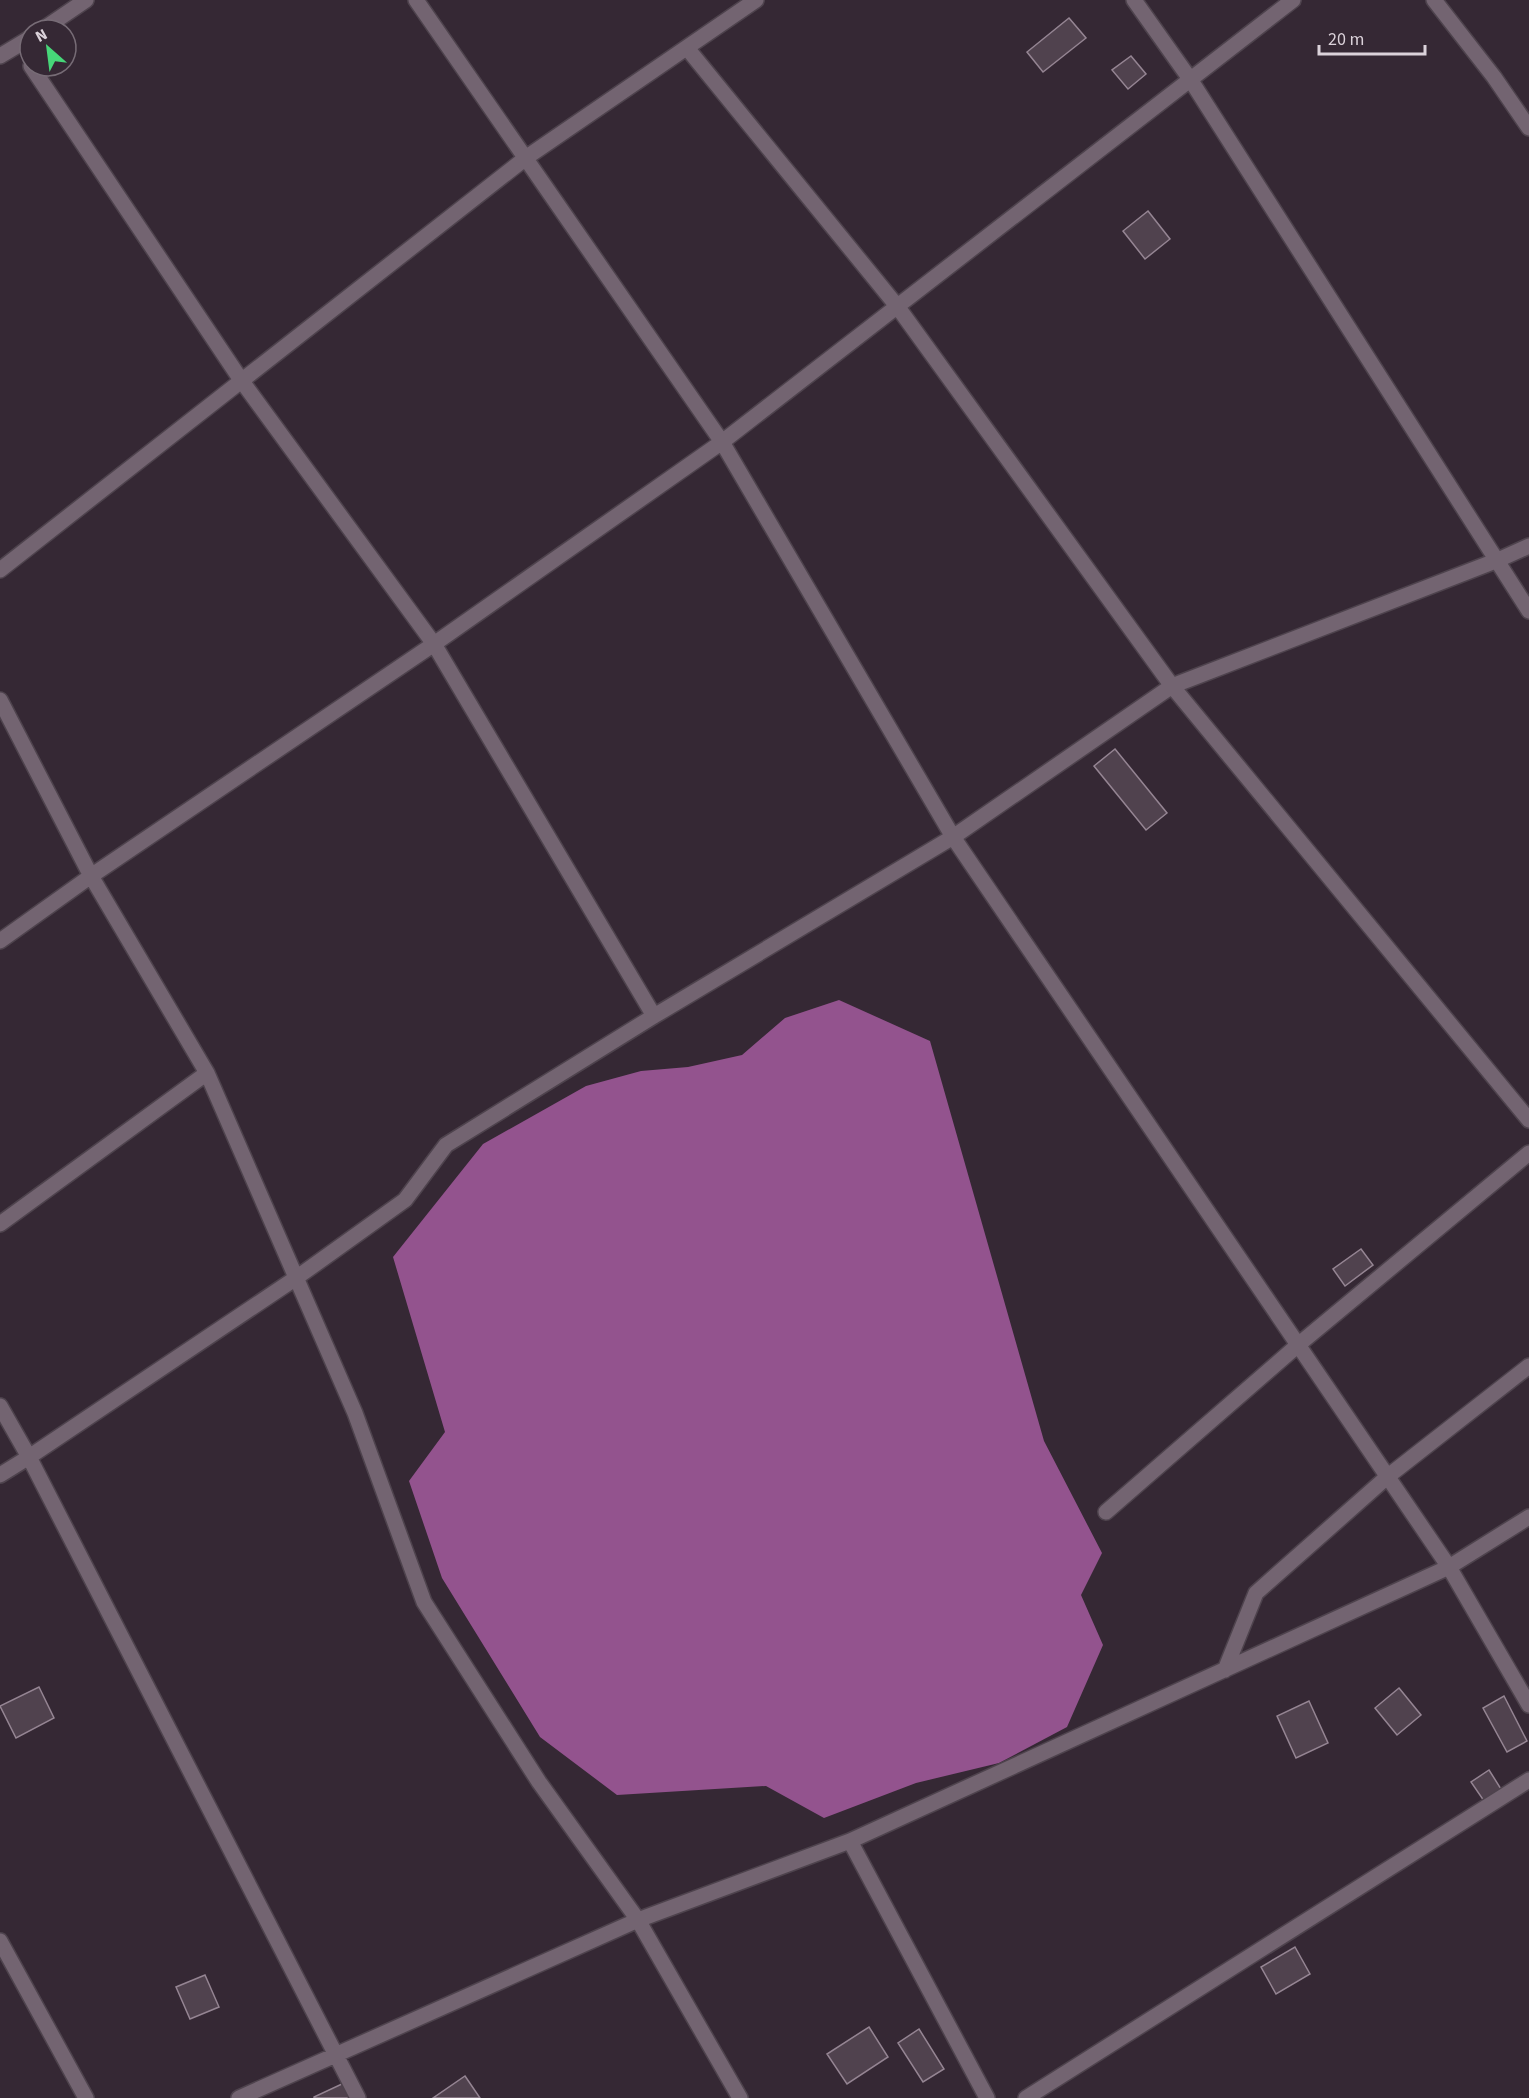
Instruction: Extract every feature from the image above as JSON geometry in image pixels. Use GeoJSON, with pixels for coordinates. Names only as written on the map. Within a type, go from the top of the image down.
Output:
{"type":"FeatureCollection","features":[{"type":"Feature","properties":{"kind":"street"},"geometry":{"type":"LineString","coordinates":[[60,18],[86,0]]}},
{"type":"Feature","properties":{"kind":"street"},"geometry":{"type":"LineString","coordinates":[[416,0],[527,157],[722,442],[953,837],[1449,1567],[1529,1705]]}},
{"type":"Feature","properties":{"kind":"street"},"geometry":{"type":"LineString","coordinates":[[0,570],[527,157],[756,0]]}},
{"type":"Feature","properties":{"kind":"street"},"geometry":{"type":"LineString","coordinates":[[1134,0],[1190,79],[1529,610]]}},
{"type":"Feature","properties":{"kind":"street"},"geometry":{"type":"LineString","coordinates":[[0,941],[91,876],[434,644],[722,442],[1293,0]]}},
{"type":"Feature","properties":{"kind":"street"},"geometry":{"type":"LineString","coordinates":[[1434,0],[1494,77],[1529,128]]}},
{"type":"Feature","properties":{"kind":"street"},"geometry":{"type":"LineString","coordinates":[[0,56],[18,46]]}},
{"type":"Feature","properties":{"kind":"street"},"geometry":{"type":"LineString","coordinates":[[687,48],[897,306],[1172,686],[1529,1120]]}},
{"type":"Feature","properties":{"kind":"street"},"geometry":{"type":"LineString","coordinates":[[39,78],[241,380],[434,644],[654,1016]]}},
{"type":"Feature","properties":{"kind":"street"},"geometry":{"type":"LineString","coordinates":[[0,1475],[296,1278],[405,1200],[446,1146],[654,1016],[953,837],[1172,686],[1529,546]]}},
{"type":"Feature","properties":{"kind":"street"},"geometry":{"type":"LineString","coordinates":[[0,700],[91,876],[207,1073],[355,1413],[424,1602],[539,1782],[638,1920],[740,2098]]}},
{"type":"Feature","properties":{"kind":"street"},"geometry":{"type":"LineString","coordinates":[[0,1224],[207,1073]]}},
{"type":"Feature","properties":{"kind":"street"},"geometry":{"type":"LineString","coordinates":[[1106,1512],[1298,1345],[1529,1153]]}},
{"type":"Feature","properties":{"kind":"street"},"geometry":{"type":"LineString","coordinates":[[1225,1670],[1256,1593],[1388,1477],[1529,1366]]}},
{"type":"Feature","properties":{"kind":"street"},"geometry":{"type":"LineString","coordinates":[[0,1406],[29,1457],[358,2098]]}},
{"type":"Feature","properties":{"kind":"street"},"geometry":{"type":"LineString","coordinates":[[239,2098],[638,1920],[850,1841],[1449,1567],[1529,1517]]}},
{"type":"Feature","properties":{"kind":"street"},"geometry":{"type":"LineString","coordinates":[[1026,2098],[1529,1780]]}},
{"type":"Feature","properties":{"kind":"street"},"geometry":{"type":"LineString","coordinates":[[850,1841],[987,2098]]}},
{"type":"Feature","properties":{"kind":"street"},"geometry":{"type":"LineString","coordinates":[[0,1941],[86,2098]]}},
{"type":"Feature","properties":{"kind":"shaded area"},"geometry":{"type":"Polygon","coordinates":[[[839,1000],[930,1041],[1044,1441],[1102,1553],[1081,1595],[1103,1645],[1067,1727],[999,1763],[916,1783],[824,1818],[766,1786],[617,1795],[540,1737],[442,1578],[409,1481],[445,1432],[393,1257],[483,1144],[586,1086],[641,1071],[688,1067],[742,1055],[785,1018],[839,1000]]]}},
{"type":"Feature","properties":{"kind":"building"},"geometry":{"type":"Polygon","coordinates":[[[1069,18],[1086,38],[1043,72],[1027,52],[1069,18]]]}},
{"type":"Feature","properties":{"kind":"building"},"geometry":{"type":"Polygon","coordinates":[[[1131,56],[1146,74],[1128,89],[1112,70],[1131,56]]]}},
{"type":"Feature","properties":{"kind":"building"},"geometry":{"type":"Polygon","coordinates":[[[1148,211],[1170,239],[1145,259],[1123,231],[1148,211]]]}},
{"type":"Feature","properties":{"kind":"building"},"geometry":{"type":"Polygon","coordinates":[[[1115,749],[1167,813],[1146,830],[1094,766],[1115,749]]]}},
{"type":"Feature","properties":{"kind":"building"},"geometry":{"type":"Polygon","coordinates":[[[1361,1249],[1373,1265],[1345,1286],[1333,1269],[1361,1249]]]}},
{"type":"Feature","properties":{"kind":"building"},"geometry":{"type":"Polygon","coordinates":[[[39,1687],[54,1718],[16,1738],[0,1706],[39,1687]]]}},
{"type":"Feature","properties":{"kind":"building"},"geometry":{"type":"Polygon","coordinates":[[[1399,1688],[1421,1715],[1397,1735],[1375,1708],[1399,1688]]]}},
{"type":"Feature","properties":{"kind":"building"},"geometry":{"type":"Polygon","coordinates":[[[1504,1696],[1527,1741],[1507,1752],[1483,1708],[1504,1696]]]}},
{"type":"Feature","properties":{"kind":"building"},"geometry":{"type":"Polygon","coordinates":[[[1309,1701],[1328,1743],[1296,1758],[1277,1716],[1309,1701]]]}},
{"type":"Feature","properties":{"kind":"building"},"geometry":{"type":"Polygon","coordinates":[[[1489,1770],[1501,1789],[1484,1801],[1471,1782],[1489,1770]]]}},
{"type":"Feature","properties":{"kind":"building"},"geometry":{"type":"Polygon","coordinates":[[[1295,1947],[1310,1974],[1276,1994],[1261,1967],[1295,1947]]]}},
{"type":"Feature","properties":{"kind":"building"},"geometry":{"type":"Polygon","coordinates":[[[205,1975],[219,2007],[190,2019],[176,1987],[205,1975]]]}},
{"type":"Feature","properties":{"kind":"building"},"geometry":{"type":"Polygon","coordinates":[[[869,2027],[888,2057],[847,2084],[827,2054],[869,2027]]]}},
{"type":"Feature","properties":{"kind":"building"},"geometry":{"type":"Polygon","coordinates":[[[919,2029],[944,2069],[923,2082],[898,2043],[919,2029]]]}},
{"type":"Feature","properties":{"kind":"building"},"geometry":{"type":"Polygon","coordinates":[[[465,2076],[480,2098],[433,2098],[465,2076]]]}},
{"type":"Feature","properties":{"kind":"building"},"geometry":{"type":"Polygon","coordinates":[[[344,2083],[351,2098],[314,2098],[314,2097],[344,2083]]]}}]}
